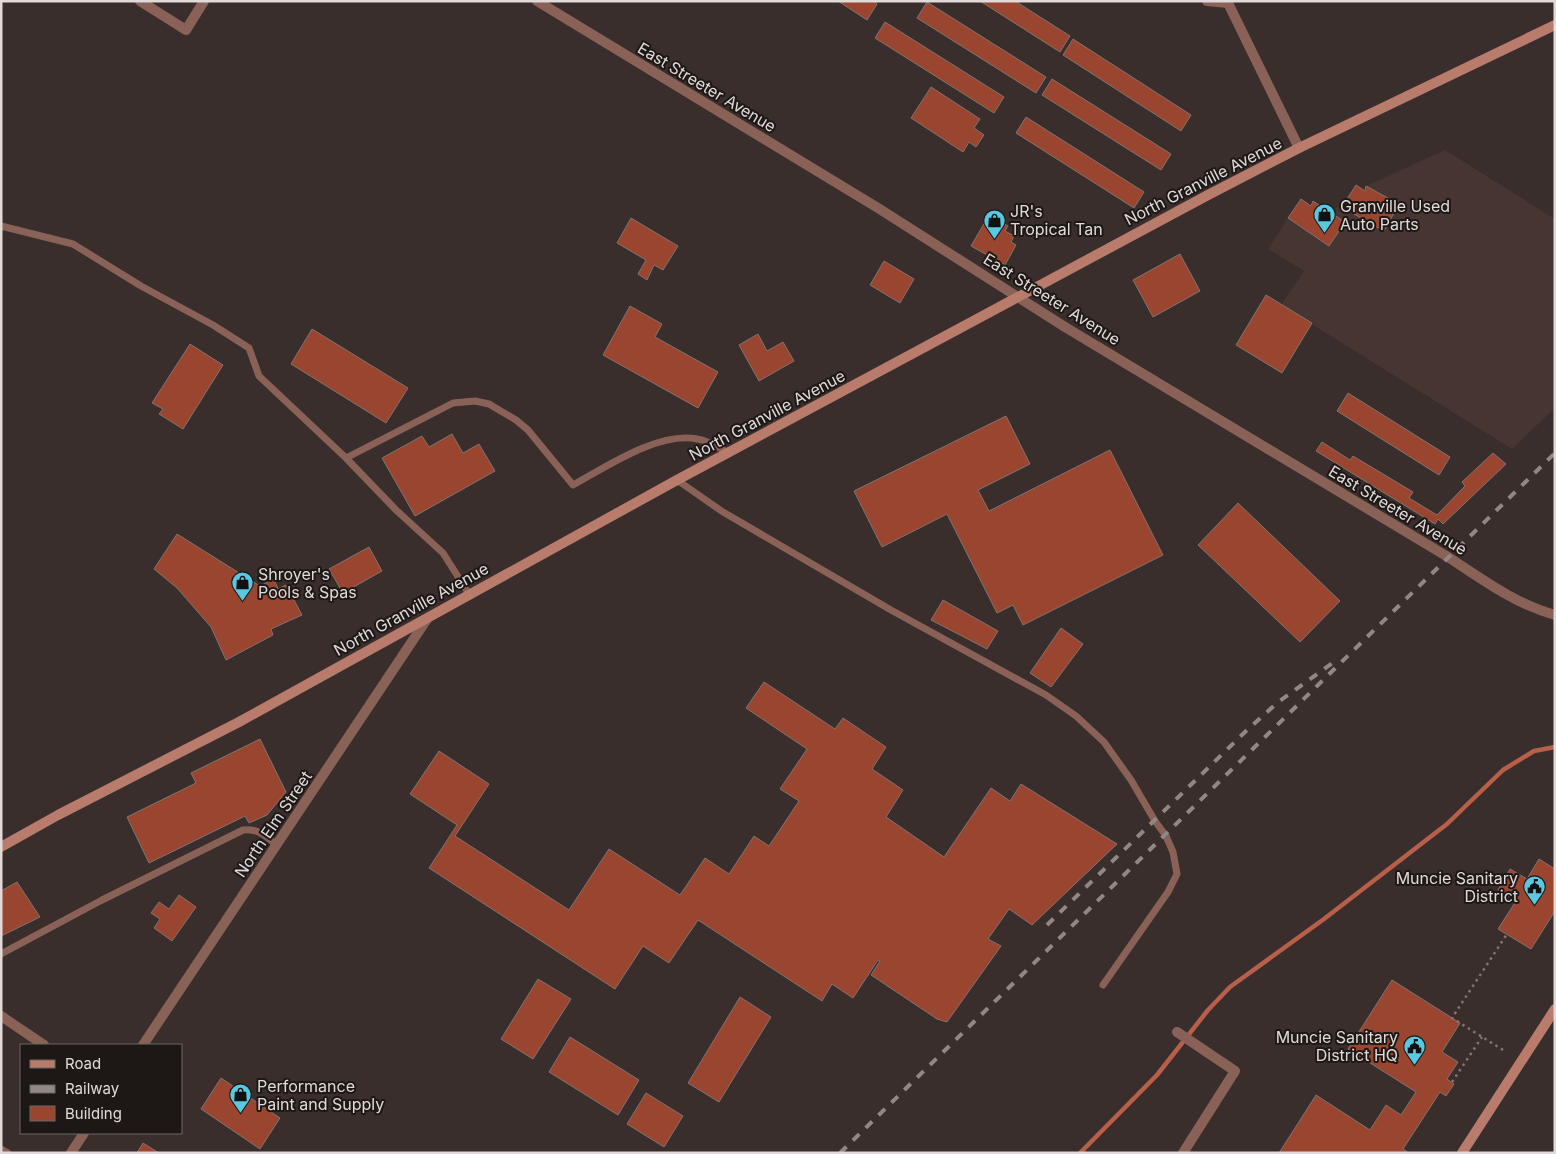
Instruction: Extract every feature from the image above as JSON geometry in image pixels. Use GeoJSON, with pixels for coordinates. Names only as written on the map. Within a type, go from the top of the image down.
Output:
{"type":"FeatureCollection","features":[{"type":"Feature","properties":{"kind":"main road","name":"North Granville Avenue"},"geometry":{"type":"LineString","coordinates":[[1,847],[58,815],[239,722],[677,480],[1208,195],[1299,148],[1555,25]]}},
{"type":"Feature","properties":{"kind":"main road"},"geometry":{"type":"LineString","coordinates":[[1462,1153],[1555,1009]]}},
{"type":"Feature","properties":{"kind":"street"},"geometry":{"type":"LineString","coordinates":[[140,1],[186,30],[204,1]]}},
{"type":"Feature","properties":{"kind":"street","name":"East Streeter Avenue"},"geometry":{"type":"LineString","coordinates":[[537,1],[878,208],[1018,298],[1448,557],[1505,595],[1542,612],[1555,615]]}},
{"type":"Feature","properties":{"kind":"street"},"geometry":{"type":"LineString","coordinates":[[1207,1],[1228,2],[1299,148]]}},
{"type":"Feature","properties":{"kind":"street","name":"North Elm Street"},"geometry":{"type":"LineString","coordinates":[[144,1044],[426,619]]}},
{"type":"Feature","properties":{"kind":"street"},"geometry":{"type":"LineString","coordinates":[[1,1016],[43,1044]]}},
{"type":"Feature","properties":{"kind":"street"},"geometry":{"type":"LineString","coordinates":[[1177,1032],[1235,1071],[1183,1153]]}},
{"type":"Feature","properties":{"kind":"street"},"geometry":{"type":"LineString","coordinates":[[71,1153],[83,1134]]}},
{"type":"Feature","properties":{"kind":"lane"},"geometry":{"type":"LineString","coordinates":[[1,226],[73,244],[141,286],[213,325],[249,348],[259,376],[346,458],[396,510],[443,553],[469,594]]}},
{"type":"Feature","properties":{"kind":"lane"},"geometry":{"type":"LineString","coordinates":[[346,458],[453,403],[474,401],[489,404],[516,420],[528,430],[573,485],[637,451],[664,440],[698,438],[729,453]]}},
{"type":"Feature","properties":{"kind":"lane"},"geometry":{"type":"LineString","coordinates":[[677,480],[723,512],[891,610],[1046,695],[1076,716],[1104,742],[1131,780],[1166,836],[1173,852],[1177,874],[1168,892],[1103,985]]}},
{"type":"Feature","properties":{"kind":"lane"},"geometry":{"type":"LineString","coordinates":[[1,954],[102,900],[243,830],[251,829],[260,832],[277,845]]}},
{"type":"Feature","properties":{"kind":"lane"},"geometry":{"type":"LineString","coordinates":[[1,1148],[8,1153]]}},
{"type":"Feature","properties":{"kind":"path"},"geometry":{"type":"LineString","coordinates":[[1503,1050],[1452,1018],[1507,934]]}},
{"type":"Feature","properties":{"kind":"path"},"geometry":{"type":"LineString","coordinates":[[1452,1082],[1482,1037]]}},
{"type":"Feature","properties":{"kind":"shaded area"},"geometry":{"type":"Polygon","coordinates":[[[1445,150],[1555,219],[1555,408],[1512,449],[1281,305],[1304,271],[1268,249],[1288,218],[1329,245],[1330,213],[1347,199],[1356,205],[1354,214],[1384,231],[1399,204],[1366,186],[1445,150]]]}},
{"type":"Feature","properties":{"kind":"building"},"geometry":{"type":"Polygon","coordinates":[[[838,1],[873,1],[877,4],[867,20],[838,1]]]}},
{"type":"Feature","properties":{"kind":"building"},"geometry":{"type":"Polygon","coordinates":[[[980,1],[1015,1],[1070,36],[1060,52],[980,1]]]}},
{"type":"Feature","properties":{"kind":"building"},"geometry":{"type":"Polygon","coordinates":[[[927,2],[1046,77],[1036,93],[917,18],[927,2]]]}},
{"type":"Feature","properties":{"kind":"building"},"geometry":{"type":"Polygon","coordinates":[[[885,22],[1004,97],[994,113],[875,38],[885,22]]]}},
{"type":"Feature","properties":{"kind":"building"},"geometry":{"type":"Polygon","coordinates":[[[1073,39],[1191,115],[1181,131],[1063,55],[1073,39]]]}},
{"type":"Feature","properties":{"kind":"building"},"geometry":{"type":"Polygon","coordinates":[[[1052,79],[1171,154],[1161,170],[1042,95],[1052,79]]]}},
{"type":"Feature","properties":{"kind":"building"},"geometry":{"type":"Polygon","coordinates":[[[931,87],[980,119],[974,128],[984,135],[976,147],[969,142],[963,152],[911,118],[931,87]]]}},
{"type":"Feature","properties":{"kind":"building"},"geometry":{"type":"Polygon","coordinates":[[[1026,117],[1144,192],[1134,208],[1016,133],[1026,117]]]}},
{"type":"Feature","properties":{"kind":"building"},"geometry":{"type":"Polygon","coordinates":[[[1356,185],[1365,191],[1366,186],[1399,204],[1384,231],[1354,214],[1356,205],[1347,199],[1356,185]]]}},
{"type":"Feature","properties":{"kind":"building","name":"Granville Used Auto Parts"},"geometry":{"type":"Polygon","coordinates":[[[1301,199],[1311,206],[1313,201],[1345,222],[1329,246],[1288,218],[1301,199]]]}},
{"type":"Feature","properties":{"kind":"building","name":"JR's Tropical Tan"},"geometry":{"type":"Polygon","coordinates":[[[989,215],[1008,226],[1005,231],[1014,236],[1011,242],[1016,245],[1005,265],[971,246],[989,215]]]}},
{"type":"Feature","properties":{"kind":"building"},"geometry":{"type":"Polygon","coordinates":[[[631,218],[678,246],[663,270],[654,265],[647,280],[638,274],[646,260],[617,243],[631,218]]]}},
{"type":"Feature","properties":{"kind":"building"},"geometry":{"type":"Polygon","coordinates":[[[1180,254],[1200,291],[1153,317],[1133,280],[1180,254]]]}},
{"type":"Feature","properties":{"kind":"building"},"geometry":{"type":"Polygon","coordinates":[[[884,261],[914,279],[900,303],[870,285],[884,261]]]}},
{"type":"Feature","properties":{"kind":"building"},"geometry":{"type":"Polygon","coordinates":[[[1266,295],[1312,323],[1282,373],[1236,345],[1266,295]]]}},
{"type":"Feature","properties":{"kind":"building"},"geometry":{"type":"Polygon","coordinates":[[[630,306],[662,324],[655,337],[718,372],[698,408],[603,355],[630,306]]]}},
{"type":"Feature","properties":{"kind":"building"},"geometry":{"type":"Polygon","coordinates":[[[312,329],[408,388],[386,423],[291,364],[312,329]]]}},
{"type":"Feature","properties":{"kind":"building"},"geometry":{"type":"Polygon","coordinates":[[[758,334],[767,351],[783,342],[794,361],[759,381],[739,345],[758,334]]]}},
{"type":"Feature","properties":{"kind":"building"},"geometry":{"type":"Polygon","coordinates":[[[190,344],[223,365],[183,429],[159,414],[163,409],[152,403],[190,344]]]}},
{"type":"Feature","properties":{"kind":"building"},"geometry":{"type":"Polygon","coordinates":[[[1348,393],[1450,457],[1439,475],[1337,411],[1348,393]]]}},
{"type":"Feature","properties":{"kind":"building"},"geometry":{"type":"Polygon","coordinates":[[[1006,416],[1030,464],[978,490],[989,511],[1110,450],[1163,555],[1023,625],[1013,605],[997,613],[947,514],[882,547],[854,491],[1006,416]]]}},
{"type":"Feature","properties":{"kind":"building"},"geometry":{"type":"Polygon","coordinates":[[[452,434],[463,453],[479,444],[495,471],[415,516],[382,458],[422,436],[429,447],[452,434]]]}},
{"type":"Feature","properties":{"kind":"building"},"geometry":{"type":"Polygon","coordinates":[[[1322,442],[1350,460],[1353,456],[1413,492],[1409,498],[1437,515],[1465,486],[1462,482],[1493,453],[1506,464],[1443,524],[1438,519],[1435,524],[1316,451],[1322,442]]]}},
{"type":"Feature","properties":{"kind":"building"},"geometry":{"type":"Polygon","coordinates":[[[1238,503],[1340,601],[1300,642],[1198,545],[1238,503]]]}},
{"type":"Feature","properties":{"kind":"building","name":"Shroyer's Pools & Spas"},"geometry":{"type":"Polygon","coordinates":[[[177,534],[260,586],[274,579],[278,589],[286,585],[302,615],[271,629],[273,635],[226,660],[211,627],[177,588],[154,569],[177,534]]]}},
{"type":"Feature","properties":{"kind":"building"},"geometry":{"type":"Polygon","coordinates":[[[369,547],[382,571],[343,593],[329,569],[369,547]]]}},
{"type":"Feature","properties":{"kind":"building"},"geometry":{"type":"Polygon","coordinates":[[[943,600],[998,631],[987,649],[931,620],[943,600]]]}},
{"type":"Feature","properties":{"kind":"building"},"geometry":{"type":"Polygon","coordinates":[[[1061,628],[1083,644],[1051,687],[1030,673],[1061,628]]]}},
{"type":"Feature","properties":{"kind":"building"},"geometry":{"type":"Polygon","coordinates":[[[764,682],[835,729],[843,718],[886,747],[872,769],[903,790],[886,817],[944,857],[991,788],[1010,801],[1021,784],[1117,844],[1032,925],[1009,909],[988,939],[1001,946],[947,1022],[937,1019],[871,975],[880,961],[878,960],[853,998],[832,984],[822,1001],[698,920],[669,963],[643,946],[615,989],[429,868],[457,825],[410,794],[439,751],[489,784],[455,836],[569,910],[609,849],[680,895],[705,858],[729,874],[754,836],[769,846],[799,801],[780,789],[807,749],[746,708],[764,682]]]}},
{"type":"Feature","properties":{"kind":"building"},"geometry":{"type":"Polygon","coordinates":[[[260,739],[286,792],[267,815],[249,823],[245,816],[149,863],[127,817],[196,783],[191,773],[260,739]]]}},
{"type":"Feature","properties":{"kind":"building","name":"Muncie Sanitary District"},"geometry":{"type":"Polygon","coordinates":[[[1539,859],[1555,869],[1555,911],[1531,949],[1498,929],[1516,901],[1498,890],[1510,869],[1527,879],[1539,859]]]}},
{"type":"Feature","properties":{"kind":"building"},"geometry":{"type":"Polygon","coordinates":[[[17,882],[40,917],[1,936],[1,891],[17,882]]]}},
{"type":"Feature","properties":{"kind":"building"},"geometry":{"type":"Polygon","coordinates":[[[179,895],[196,907],[172,941],[154,928],[160,919],[151,913],[159,902],[169,909],[179,895]]]}},
{"type":"Feature","properties":{"kind":"building"},"geometry":{"type":"Polygon","coordinates":[[[538,979],[571,999],[533,1059],[501,1039],[538,979]]]}},
{"type":"Feature","properties":{"kind":"building","name":"Muncie Sanitary District HQ"},"geometry":{"type":"Polygon","coordinates":[[[1392,980],[1460,1023],[1442,1052],[1458,1062],[1447,1079],[1454,1084],[1446,1096],[1440,1092],[1403,1149],[1409,1153],[1279,1153],[1316,1095],[1370,1130],[1386,1105],[1401,1115],[1416,1092],[1348,1049],[1392,980]]]}},
{"type":"Feature","properties":{"kind":"building"},"geometry":{"type":"Polygon","coordinates":[[[740,997],[771,1017],[719,1102],[688,1083],[740,997]]]}},
{"type":"Feature","properties":{"kind":"building"},"geometry":{"type":"Polygon","coordinates":[[[570,1037],[639,1080],[618,1115],[549,1072],[570,1037]]]}},
{"type":"Feature","properties":{"kind":"building","name":"Performance Paint and Supply"},"geometry":{"type":"Polygon","coordinates":[[[221,1078],[280,1118],[260,1149],[201,1109],[221,1078]]]}},
{"type":"Feature","properties":{"kind":"building"},"geometry":{"type":"Polygon","coordinates":[[[646,1093],[683,1116],[664,1147],[627,1124],[646,1093]]]}},
{"type":"Feature","properties":{"kind":"building"},"geometry":{"type":"Polygon","coordinates":[[[143,1143],[159,1153],[137,1153],[143,1143]]]}},
{"type":"Feature","properties":{"kind":"waterway"},"geometry":{"type":"LineString","coordinates":[[1080,1153],[1157,1075],[1208,1010],[1230,987],[1324,919],[1447,824],[1503,770],[1534,751],[1555,747]]}},
{"type":"Feature","properties":{"kind":"railway"},"geometry":{"type":"LineString","coordinates":[[840,1153],[1555,453]]}},
{"type":"Feature","properties":{"kind":"railway"},"geometry":{"type":"LineString","coordinates":[[1047,925],[1246,731],[1277,703],[1338,659]]}},
{"type":"Feature","properties":{"kind":"place","name":"Granville Used Auto Parts"},"geometry":{"type":"Point","coordinates":[1324,234]}},
{"type":"Feature","properties":{"kind":"place","name":"JR's Tropical Tan"},"geometry":{"type":"Point","coordinates":[994,239]}},
{"type":"Feature","properties":{"kind":"place","name":"Shroyer's Pools & Spas"},"geometry":{"type":"Point","coordinates":[242,602]}},
{"type":"Feature","properties":{"kind":"place","name":"Muncie Sanitary District"},"geometry":{"type":"Point","coordinates":[1534,906]}},
{"type":"Feature","properties":{"kind":"place","name":"Muncie Sanitary District HQ"},"geometry":{"type":"Point","coordinates":[1414,1065]}},
{"type":"Feature","properties":{"kind":"place","name":"Performance Paint and Supply"},"geometry":{"type":"Point","coordinates":[241,1114]}}]}
